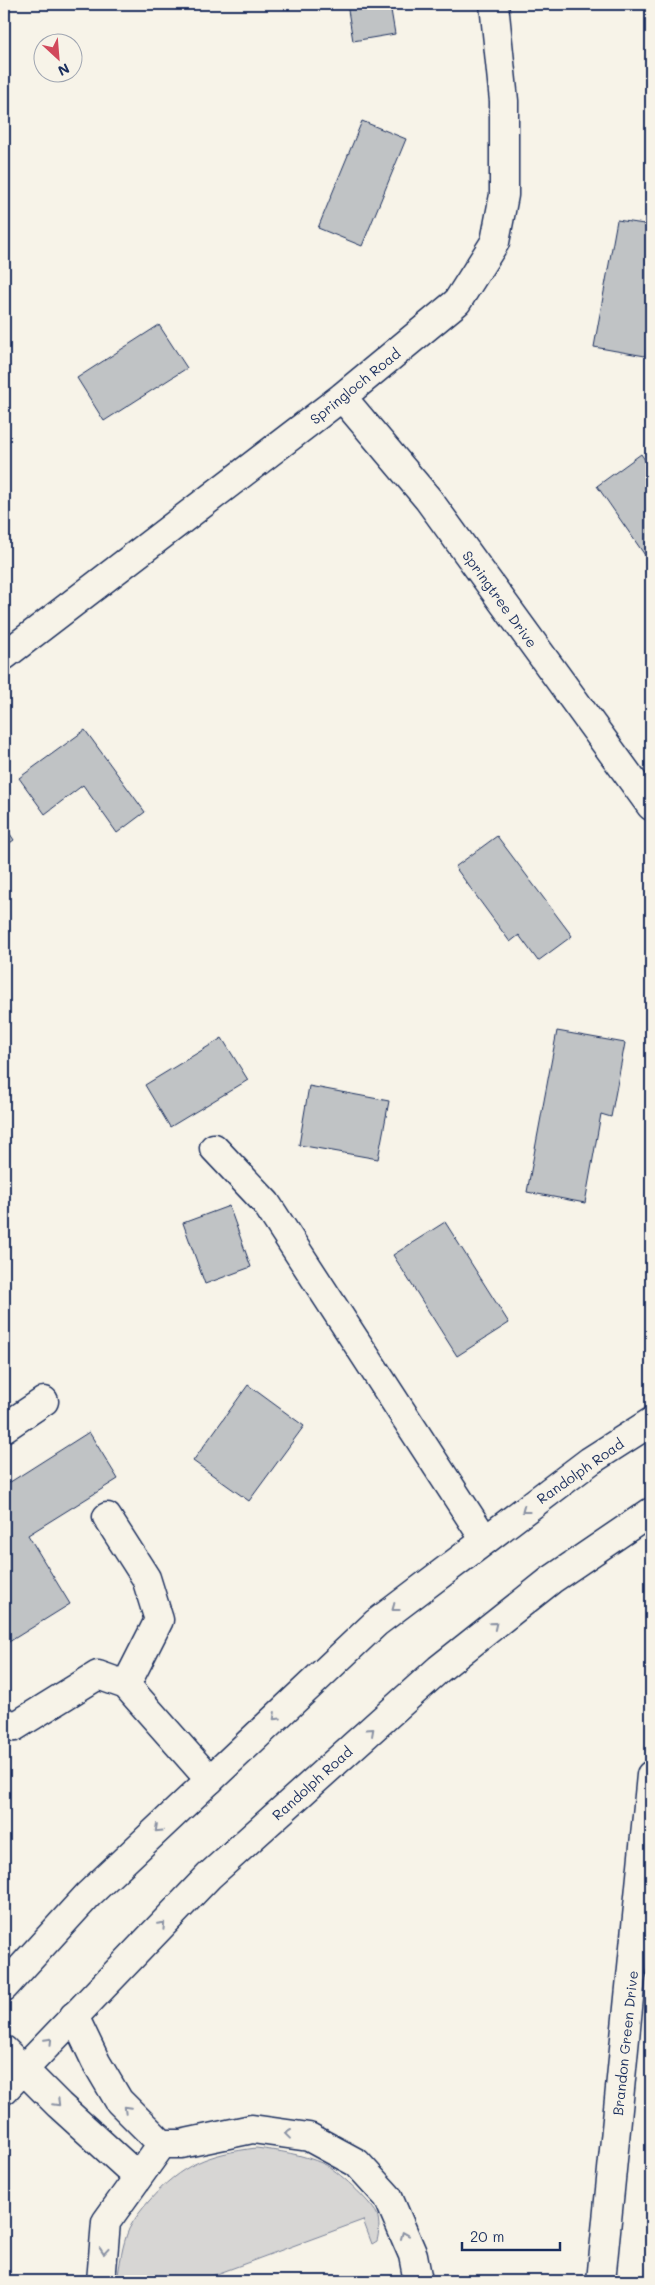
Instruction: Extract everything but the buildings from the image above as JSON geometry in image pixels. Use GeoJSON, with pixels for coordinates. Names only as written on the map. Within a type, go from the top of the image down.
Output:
{"type":"FeatureCollection","features":[{"type":"Feature","properties":{"kind":"street","name":"Springloch Road"},"geometry":{"type":"LineString","coordinates":[[4,656],[342,397],[457,302],[495,242],[504,195],[504,101],[494,4]]}},
{"type":"Feature","properties":{"kind":"street","name":"Springtree Drive"},"geometry":{"type":"LineString","coordinates":[[342,397],[428,499],[651,806]]}},
{"type":"Feature","properties":{"kind":"street"},"geometry":{"type":"LineString","coordinates":[[214,1148],[266,1203],[485,1540]]}},
{"type":"Feature","properties":{"kind":"street"},"geometry":{"type":"LineString","coordinates":[[4,1428],[44,1401]]}},
{"type":"Feature","properties":{"kind":"street","name":"Randolph Road"},"geometry":{"type":"LineString","coordinates":[[4,1987],[88,1895],[376,1622],[590,1460],[651,1422]]}},
{"type":"Feature","properties":{"kind":"street","name":"Randolph Road"},"geometry":{"type":"LineString","coordinates":[[4,2090],[209,1876],[439,1669],[551,1580],[651,1512]]}},
{"type":"Feature","properties":{"kind":"street"},"geometry":{"type":"LineString","coordinates":[[107,1517],[146,1578],[159,1620],[126,1685]]}},
{"type":"Feature","properties":{"kind":"street"},"geometry":{"type":"LineString","coordinates":[[4,1721],[14,1727],[98,1675],[126,1685],[210,1780]]}},
{"type":"Feature","properties":{"kind":"street","name":"Brandon Green Drive"},"geometry":{"type":"LineString","coordinates":[[601,2281],[651,1775]]}},
{"type":"Feature","properties":{"kind":"street"},"geometry":{"type":"LineString","coordinates":[[74,2016],[96,2062],[119,2101],[162,2144],[181,2144],[252,2129],[309,2137],[357,2163],[388,2197],[413,2255],[418,2281]]}},
{"type":"Feature","properties":{"kind":"street"},"geometry":{"type":"LineString","coordinates":[[4,2050],[24,2068],[58,2105],[137,2176]]}},
{"type":"Feature","properties":{"kind":"street"},"geometry":{"type":"LineString","coordinates":[[101,2281],[106,2222],[137,2176],[162,2144]]}},
{"type":"Feature","properties":{"kind":"shaded area"},"geometry":{"type":"Polygon","coordinates":[[[256,2148],[299,2155],[324,2164],[336,2172],[361,2194],[377,2214],[379,2228],[377,2241],[372,2244],[363,2220],[198,2281],[117,2281],[123,2248],[129,2229],[141,2211],[161,2188],[197,2163],[239,2150],[256,2148]]]}}]}
